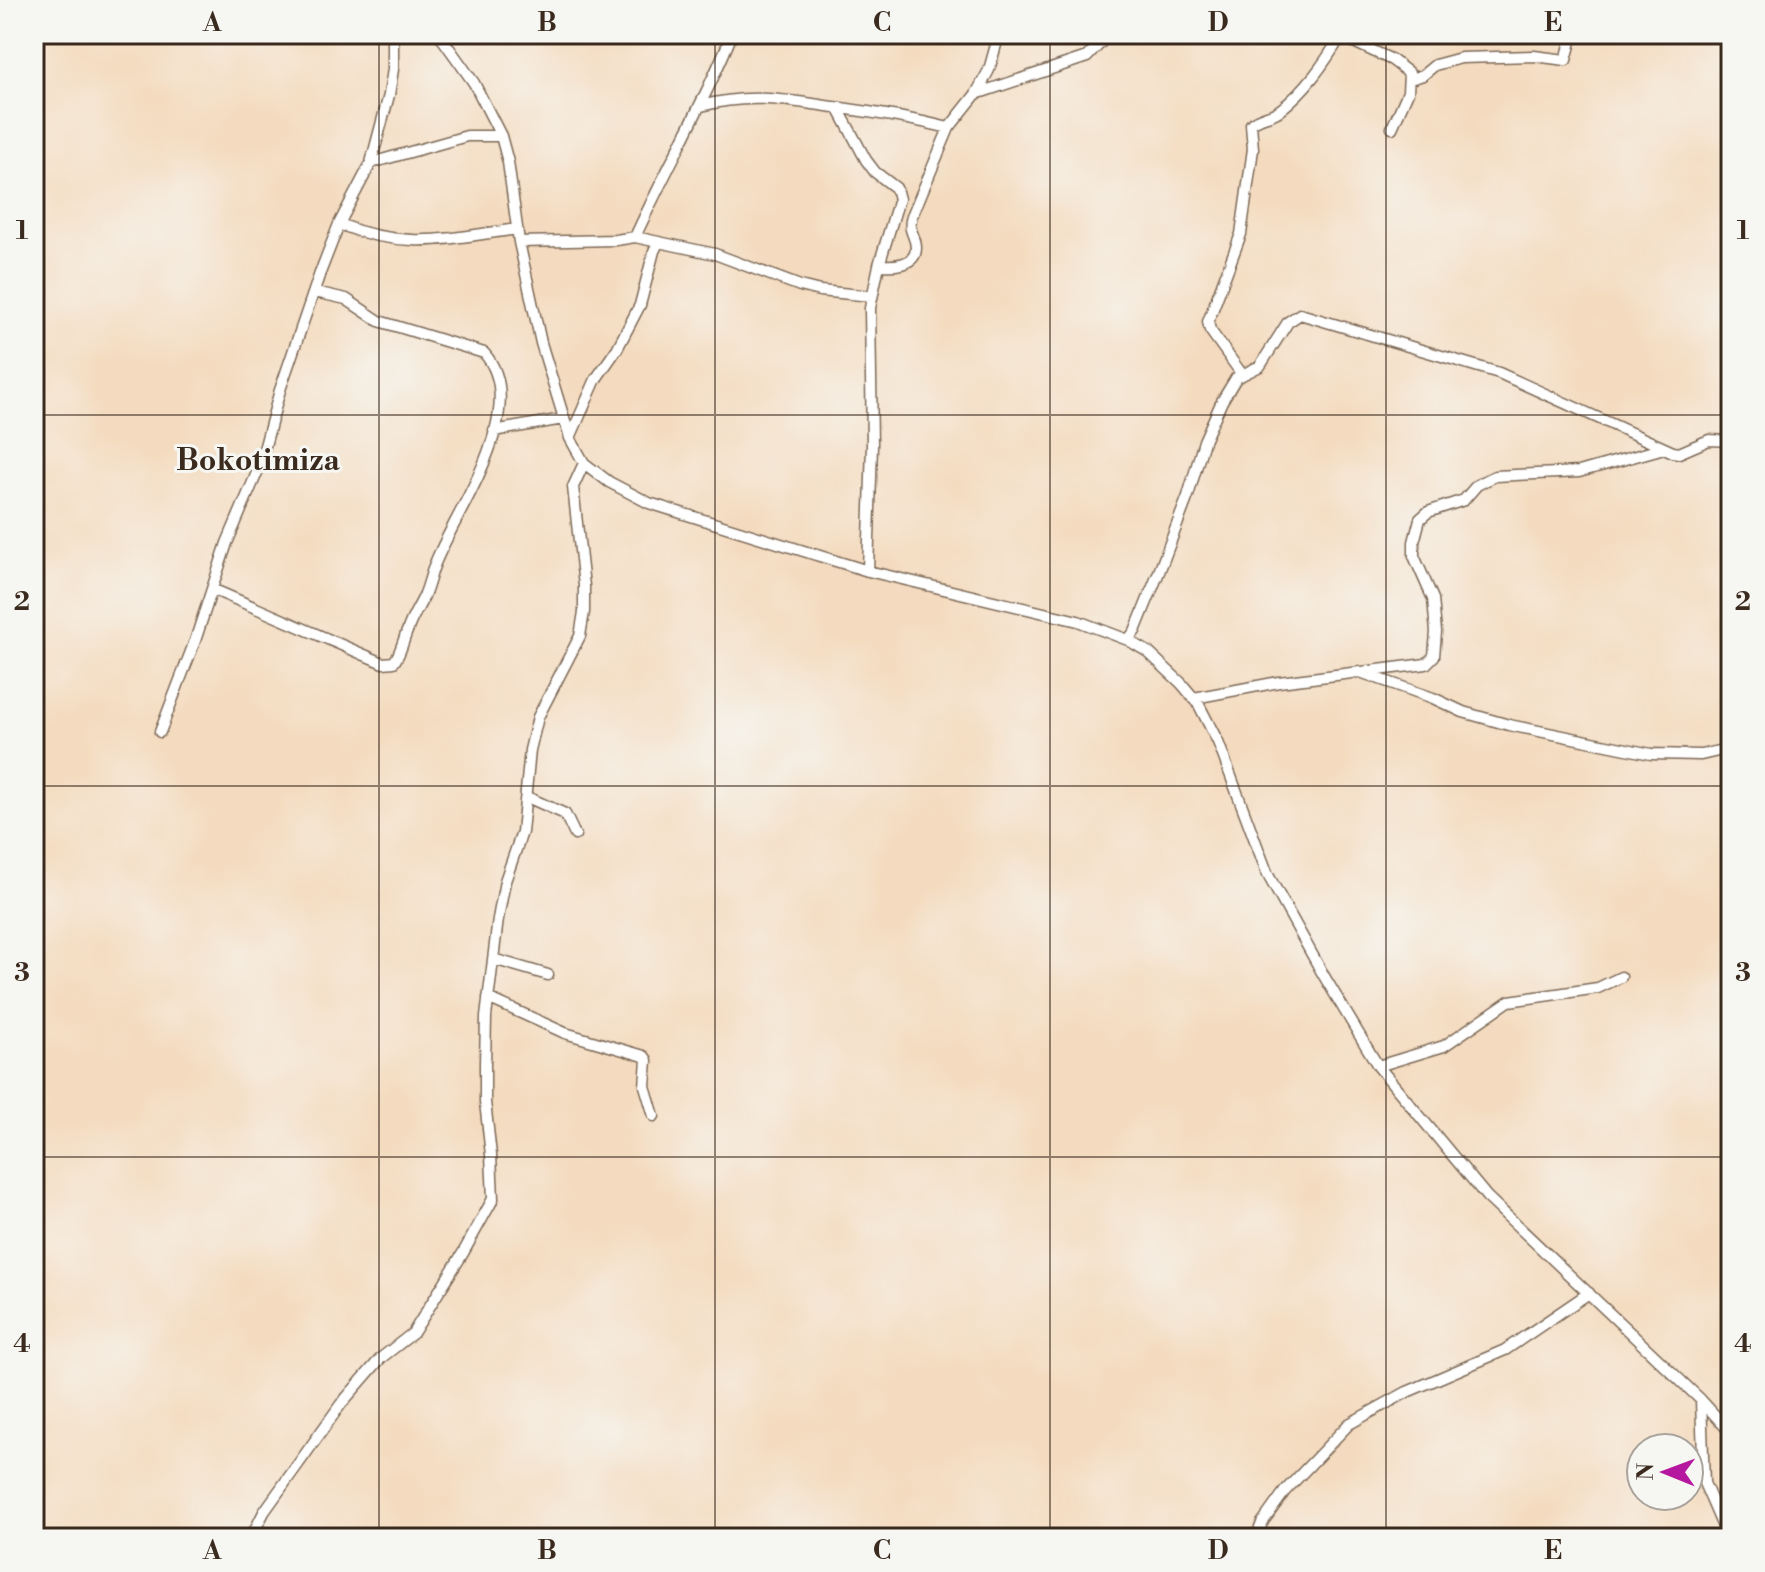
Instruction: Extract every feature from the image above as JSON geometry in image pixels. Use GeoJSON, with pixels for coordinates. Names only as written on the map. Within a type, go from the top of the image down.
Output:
{"type":"FeatureCollection","features":[{"type":"Feature","properties":{"kind":"street"},"geometry":{"type":"LineString","coordinates":[[160,732],[230,536],[259,468],[280,390],[339,224],[371,163],[391,82],[393,34]]}},
{"type":"Feature","properties":{"kind":"street"},"geometry":{"type":"LineString","coordinates":[[439,34],[474,83],[501,136],[508,162],[519,242],[541,343],[563,419],[584,463],[609,482],[649,503],[868,571],[1078,621],[1128,640],[1148,652],[1194,698],[1218,742],[1268,875],[1378,1066],[1487,1197],[1701,1400],[1731,1433]]}},
{"type":"Feature","properties":{"kind":"street"},"geometry":{"type":"LineString","coordinates":[[635,237],[661,180],[701,106],[732,34]]}},
{"type":"Feature","properties":{"kind":"street"},"geometry":{"type":"LineString","coordinates":[[879,265],[899,264],[910,260],[915,252],[910,225],[949,128],[976,94],[989,70],[999,34]]}},
{"type":"Feature","properties":{"kind":"street"},"geometry":{"type":"LineString","coordinates":[[976,94],[1087,57],[1109,34]]}},
{"type":"Feature","properties":{"kind":"street"},"geometry":{"type":"LineString","coordinates":[[1410,79],[1423,75],[1435,65],[1461,58],[1534,56],[1566,60],[1573,34]]}},
{"type":"Feature","properties":{"kind":"street"},"geometry":{"type":"LineString","coordinates":[[1241,373],[1210,330],[1208,322],[1241,234],[1253,149],[1251,124],[1281,109],[1312,81],[1339,35],[1405,69],[1410,79],[1408,92],[1392,128]]}},
{"type":"Feature","properties":{"kind":"street"},"geometry":{"type":"LineString","coordinates":[[701,106],[750,97],[780,98],[900,116],[949,128]]}},
{"type":"Feature","properties":{"kind":"street"},"geometry":{"type":"LineString","coordinates":[[838,108],[866,160],[898,193],[898,205],[871,296],[872,445],[868,571]]}},
{"type":"Feature","properties":{"kind":"street"},"geometry":{"type":"LineString","coordinates":[[371,163],[467,136],[501,136]]}},
{"type":"Feature","properties":{"kind":"street"},"geometry":{"type":"LineString","coordinates":[[339,224],[360,233],[417,242],[517,229]]}},
{"type":"Feature","properties":{"kind":"street"},"geometry":{"type":"LineString","coordinates":[[519,242],[635,237],[715,254],[800,286],[871,296]]}},
{"type":"Feature","properties":{"kind":"street"},"geometry":{"type":"LineString","coordinates":[[570,438],[596,379],[617,349],[640,305],[658,243]]}},
{"type":"Feature","properties":{"kind":"street"},"geometry":{"type":"LineString","coordinates":[[212,589],[335,644],[383,663],[394,662],[443,545],[475,486],[494,431],[500,386],[491,361],[484,353],[379,321],[349,300],[315,292]]}},
{"type":"Feature","properties":{"kind":"street"},"geometry":{"type":"LineString","coordinates":[[1128,640],[1135,631],[1188,496],[1204,441],[1226,394],[1241,373],[1260,366],[1294,316],[1307,314],[1499,373],[1679,453],[1709,440],[1731,441]]}},
{"type":"Feature","properties":{"kind":"street"},"geometry":{"type":"LineString","coordinates":[[494,431],[563,419]]}},
{"type":"Feature","properties":{"kind":"street"},"geometry":{"type":"LineString","coordinates":[[1194,698],[1279,682],[1426,664],[1434,656],[1436,632],[1433,599],[1414,556],[1420,519],[1428,512],[1464,500],[1477,485],[1495,476],[1579,472],[1664,448]]}},
{"type":"Feature","properties":{"kind":"street"},"geometry":{"type":"LineString","coordinates":[[251,1538],[272,1501],[341,1404],[381,1358],[413,1333],[491,1204],[492,1170],[484,1093],[488,998],[502,896],[522,832],[530,750],[538,717],[580,636],[584,586],[573,487],[584,463]]}},
{"type":"Feature","properties":{"kind":"street"},"geometry":{"type":"LineString","coordinates":[[1360,672],[1463,712],[1509,725],[1651,754],[1701,755],[1731,748]]}},
{"type":"Feature","properties":{"kind":"street"},"geometry":{"type":"LineString","coordinates":[[527,797],[565,814],[575,835]]}},
{"type":"Feature","properties":{"kind":"street"},"geometry":{"type":"LineString","coordinates":[[493,959],[548,975]]}},
{"type":"Feature","properties":{"kind":"street"},"geometry":{"type":"LineString","coordinates":[[1378,1066],[1444,1046],[1509,1001],[1598,988],[1621,977]]}},
{"type":"Feature","properties":{"kind":"street"},"geometry":{"type":"LineString","coordinates":[[488,998],[565,1033],[644,1056],[647,1059],[645,1086],[654,1116]]}},
{"type":"Feature","properties":{"kind":"street"},"geometry":{"type":"LineString","coordinates":[[1256,1538],[1262,1523],[1285,1491],[1349,1424],[1407,1392],[1505,1350],[1589,1293]]}},
{"type":"Feature","properties":{"kind":"street"},"geometry":{"type":"LineString","coordinates":[[1701,1400],[1704,1483],[1728,1538]]}},
{"type":"Feature","properties":{"kind":"district","name":"Bokotimiza"},"geometry":{"type":"Point","coordinates":[258,461]}}]}
